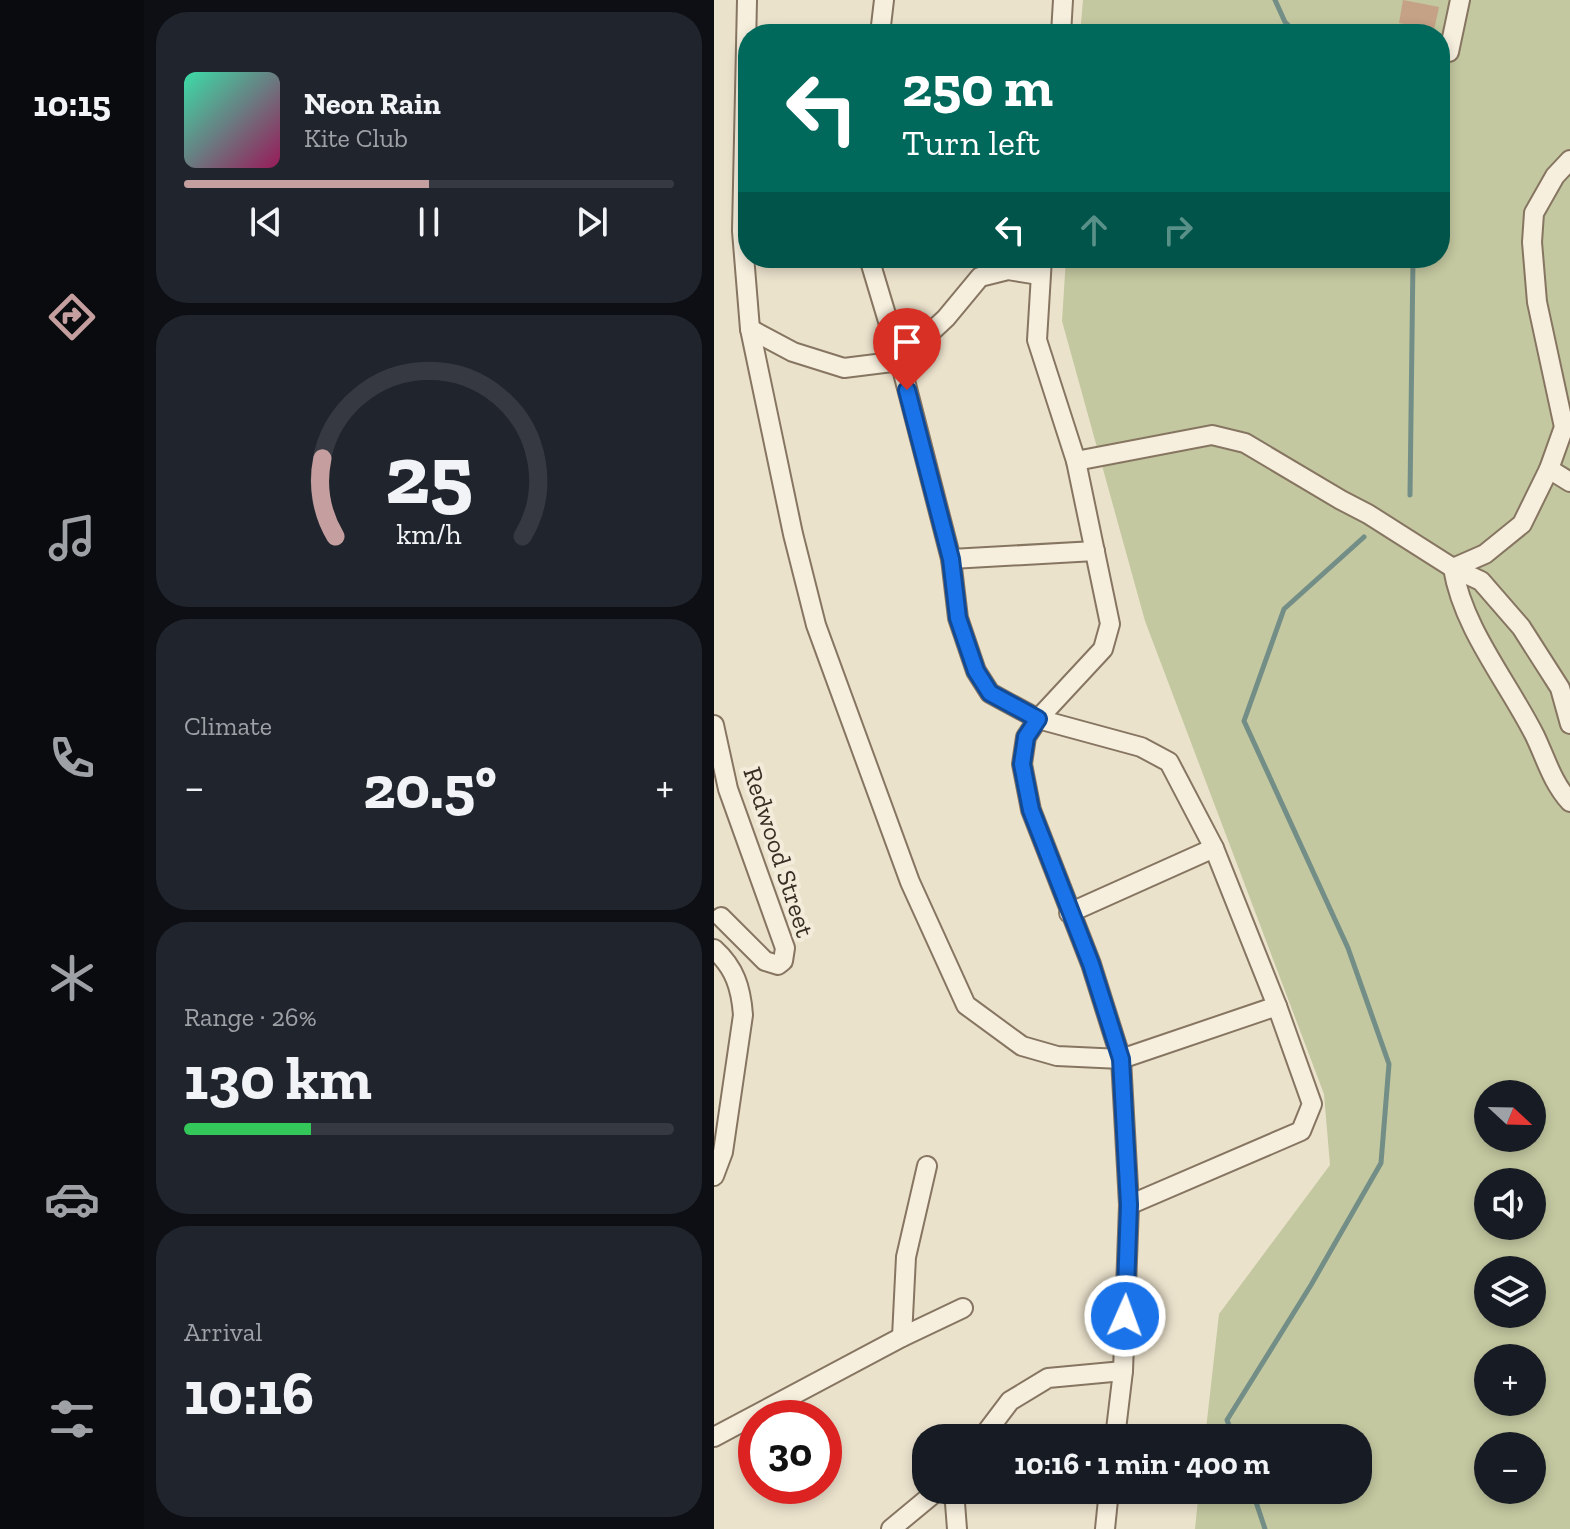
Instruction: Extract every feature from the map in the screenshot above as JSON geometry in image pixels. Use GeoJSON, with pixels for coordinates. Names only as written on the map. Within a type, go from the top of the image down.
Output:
{"type":"FeatureCollection","features":[{"type":"Feature","properties":{"kind":"street"},"geometry":{"type":"LineString","coordinates":[[746,24],[747,0]]}},
{"type":"Feature","properties":{"kind":"street"},"geometry":{"type":"LineString","coordinates":[[881,24],[884,0]]}},
{"type":"Feature","properties":{"kind":"street"},"geometry":{"type":"LineString","coordinates":[[1062,24],[1063,0]]}},
{"type":"Feature","properties":{"kind":"street"},"geometry":{"type":"LineString","coordinates":[[1450,47],[1460,0]]}},
{"type":"Feature","properties":{"kind":"street"},"geometry":{"type":"LineString","coordinates":[[1453,568],[1485,554],[1522,524],[1549,469],[1564,427],[1537,302],[1532,242],[1534,213],[1555,176],[1570,160]]}},
{"type":"Feature","properties":{"kind":"street"},"geometry":{"type":"LineString","coordinates":[[745,268],[750,329],[793,534],[816,625],[910,882],[966,1005],[1022,1046],[1057,1056],[1121,1059],[1277,1006]]}},
{"type":"Feature","properties":{"kind":"street"},"geometry":{"type":"LineString","coordinates":[[872,268],[900,361],[951,559],[958,618],[976,671],[990,693],[1038,719],[1141,747],[1169,762],[1214,848],[1312,1104],[1301,1131],[1129,1205]]}},
{"type":"Feature","properties":{"kind":"street"},"geometry":{"type":"LineString","coordinates":[[750,329],[793,352],[844,368],[900,361],[946,318],[980,277],[1024,268]]}},
{"type":"Feature","properties":{"kind":"street"},"geometry":{"type":"LineString","coordinates":[[1040,268],[1037,340],[1076,461],[1110,624],[1103,649],[1038,719],[1026,737],[1022,764],[1031,810],[1091,964],[1121,1059],[1129,1205],[1123,1371],[1117,1424]]}},
{"type":"Feature","properties":{"kind":"street"},"geometry":{"type":"LineString","coordinates":[[1076,461],[1212,435],[1245,443],[1368,514],[1453,568],[1481,581],[1521,627],[1560,688],[1570,724]]}},
{"type":"Feature","properties":{"kind":"street"},"geometry":{"type":"LineString","coordinates":[[1549,469],[1570,482]]}},
{"type":"Feature","properties":{"kind":"street"},"geometry":{"type":"LineString","coordinates":[[951,559],[1095,551]]}},
{"type":"Feature","properties":{"kind":"street"},"geometry":{"type":"LineString","coordinates":[[1453,568],[1456,584],[1475,628],[1535,736],[1552,777],[1570,802]]}},
{"type":"Feature","properties":{"kind":"street","name":"Redwood Street"},"geometry":{"type":"LineString","coordinates":[[714,725],[728,789],[785,948],[783,961],[778,965],[765,961],[721,917]]}},
{"type":"Feature","properties":{"kind":"street"},"geometry":{"type":"LineString","coordinates":[[1069,913],[1214,848]]}},
{"type":"Feature","properties":{"kind":"street"},"geometry":{"type":"LineString","coordinates":[[714,949],[735,973],[743,1015],[723,1152],[714,1176]]}},
{"type":"Feature","properties":{"kind":"street"},"geometry":{"type":"LineString","coordinates":[[902,1337],[906,1257],[927,1166]]}},
{"type":"Feature","properties":{"kind":"street"},"geometry":{"type":"LineString","coordinates":[[714,1437],[963,1308]]}},
{"type":"Feature","properties":{"kind":"street"},"geometry":{"type":"LineString","coordinates":[[993,1424],[1010,1401],[1048,1378],[1123,1371]]}},
{"type":"Feature","properties":{"kind":"street"},"geometry":{"type":"LineString","coordinates":[[891,1529],[921,1504]]}},
{"type":"Feature","properties":{"kind":"street"},"geometry":{"type":"LineString","coordinates":[[955,1504],[957,1529]]}},
{"type":"Feature","properties":{"kind":"street"},"geometry":{"type":"LineString","coordinates":[[1105,1529],[1108,1504]]}},
{"type":"Feature","properties":{"kind":"green space"},"geometry":{"type":"Polygon","coordinates":[[[1083,0],[1570,0],[1570,1529],[1195,1529],[1198,1504],[1372,1504],[1372,1424],[1207,1424],[1219,1314],[1330,1165],[1324,1094],[1145,621],[1062,321],[1065,268],[1450,268],[1450,24],[1081,24],[1083,0]]]}},
{"type":"Feature","properties":{"kind":"building"},"geometry":{"type":"Polygon","coordinates":[[[1403,0],[1439,7],[1435,24],[1399,23],[1403,0]]]}},
{"type":"Feature","properties":{"kind":"waterway"},"geometry":{"type":"LineString","coordinates":[[1275,0],[1287,24]]}},
{"type":"Feature","properties":{"kind":"waterway"},"geometry":{"type":"LineString","coordinates":[[1410,495],[1413,268]]}},
{"type":"Feature","properties":{"kind":"waterway"},"geometry":{"type":"LineString","coordinates":[[1229,1424],[1227,1420],[1311,1285],[1381,1163],[1389,1064],[1348,948],[1244,721],[1284,609],[1364,537]]}},
{"type":"Feature","properties":{"kind":"waterway"},"geometry":{"type":"LineString","coordinates":[[1257,1504],[1265,1529]]}},
{"type":"Feature","properties":{"kind":"route"},"geometry":{"type":"LineString","coordinates":[[907,390],[951,559],[958,618],[976,671],[990,693],[1038,719],[1026,737],[1022,764],[1031,810],[1091,964],[1121,1059],[1129,1205],[1125,1316]]}}]}
